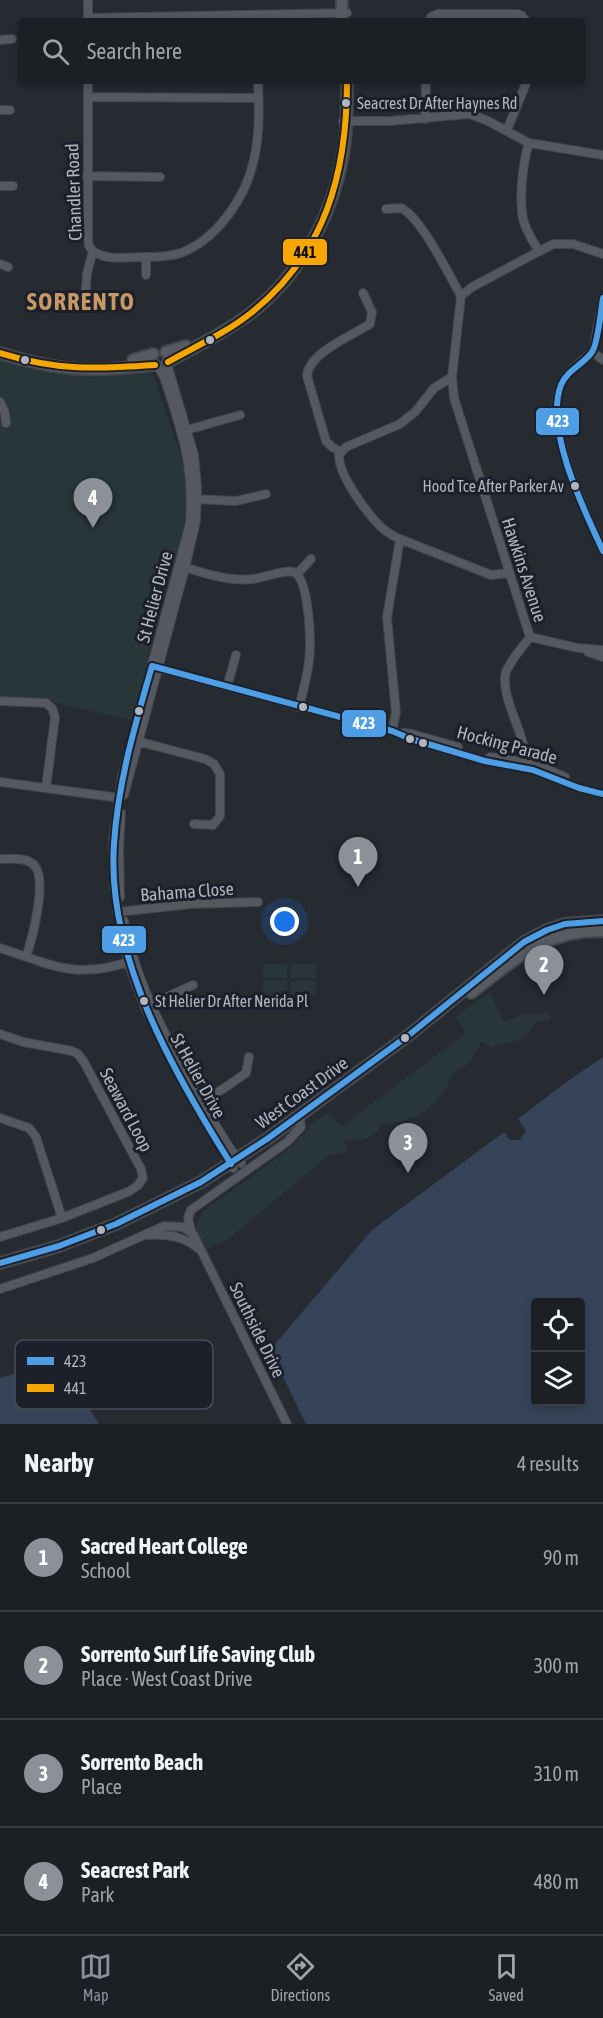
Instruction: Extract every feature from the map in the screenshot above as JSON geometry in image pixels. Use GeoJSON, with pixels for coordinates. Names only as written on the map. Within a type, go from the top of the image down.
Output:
{"type":"FeatureCollection","features":[{"type":"Feature","properties":{"kind":"main road"},"geometry":{"type":"LineString","coordinates":[[342,0],[344,17]]}},
{"type":"Feature","properties":{"kind":"main road"},"geometry":{"type":"LineString","coordinates":[[344,17],[347,0]]}},
{"type":"Feature","properties":{"kind":"main road"},"geometry":{"type":"LineString","coordinates":[[342,84],[344,121]]}},
{"type":"Feature","properties":{"kind":"main road"},"geometry":{"type":"LineString","coordinates":[[0,353],[33,363],[68,368],[104,369],[161,361],[226,331],[252,312],[282,284],[295,267],[320,226],[333,195],[343,156],[347,84]]}},
{"type":"Feature","properties":{"kind":"main road"},"geometry":{"type":"LineString","coordinates":[[0,348],[41,360],[85,364],[142,359],[161,361]]}},
{"type":"Feature","properties":{"kind":"main road","name":"West Coast Drive"},"geometry":{"type":"LineString","coordinates":[[0,1263],[59,1246],[116,1224],[236,1164],[409,1035],[524,942],[566,924],[603,921]]}},
{"type":"Feature","properties":{"kind":"main road","name":"West Coast Drive"},"geometry":{"type":"LineString","coordinates":[[0,1268],[48,1255],[121,1227],[201,1188],[300,1120],[533,947],[572,932],[603,931]]}},
{"type":"Feature","properties":{"kind":"street"},"geometry":{"type":"LineString","coordinates":[[88,0],[88,18]]}},
{"type":"Feature","properties":{"kind":"street"},"geometry":{"type":"LineString","coordinates":[[430,18],[438,14],[517,14],[524,18]]}},
{"type":"Feature","properties":{"kind":"street"},"geometry":{"type":"LineString","coordinates":[[301,18],[344,17]]}},
{"type":"Feature","properties":{"kind":"street"},"geometry":{"type":"LineString","coordinates":[[0,40],[12,39]]}},
{"type":"Feature","properties":{"kind":"street","name":"Chandler Road"},"geometry":{"type":"LineString","coordinates":[[85,301],[87,273],[93,251],[89,246],[88,236],[88,84]]}},
{"type":"Feature","properties":{"kind":"street"},"geometry":{"type":"LineString","coordinates":[[93,251],[103,257],[146,257],[187,251],[227,217],[244,188],[254,162],[258,139],[258,84]]}},
{"type":"Feature","properties":{"kind":"street"},"geometry":{"type":"LineString","coordinates":[[425,119],[426,84]]}},
{"type":"Feature","properties":{"kind":"street"},"geometry":{"type":"LineString","coordinates":[[507,130],[526,84]]}},
{"type":"Feature","properties":{"kind":"street"},"geometry":{"type":"LineString","coordinates":[[88,97],[258,98]]}},
{"type":"Feature","properties":{"kind":"street"},"geometry":{"type":"LineString","coordinates":[[0,111],[10,110]]}},
{"type":"Feature","properties":{"kind":"street"},"geometry":{"type":"LineString","coordinates":[[344,121],[425,119],[469,114],[529,142],[603,155]]}},
{"type":"Feature","properties":{"kind":"street"},"geometry":{"type":"LineString","coordinates":[[529,142],[525,152],[522,213],[526,228],[539,251]]}},
{"type":"Feature","properties":{"kind":"street"},"geometry":{"type":"LineString","coordinates":[[87,176],[160,177]]}},
{"type":"Feature","properties":{"kind":"street"},"geometry":{"type":"LineString","coordinates":[[0,186],[13,186]]}},
{"type":"Feature","properties":{"kind":"street"},"geometry":{"type":"LineString","coordinates":[[386,209],[401,208],[410,214],[428,239],[461,296],[472,287],[553,244],[565,243],[603,254]]}},
{"type":"Feature","properties":{"kind":"street"},"geometry":{"type":"LineString","coordinates":[[146,257],[146,275]]}},
{"type":"Feature","properties":{"kind":"street"},"geometry":{"type":"LineString","coordinates":[[363,293],[372,312],[370,324],[342,339],[315,360],[307,371],[326,441],[340,455],[341,468],[354,492],[389,534],[491,575],[508,573]]}},
{"type":"Feature","properties":{"kind":"street","name":"Hawkins Avenue"},"geometry":{"type":"LineString","coordinates":[[461,296],[452,377],[454,398],[530,637],[514,657],[505,678],[507,693],[523,744],[523,765]]}},
{"type":"Feature","properties":{"kind":"street"},"geometry":{"type":"LineString","coordinates":[[603,298],[592,351],[564,379],[557,393],[556,409],[557,423],[575,484],[603,551]]}},
{"type":"Feature","properties":{"kind":"street"},"geometry":{"type":"LineString","coordinates":[[592,351],[603,360]]}},
{"type":"Feature","properties":{"kind":"street","name":"St Helier Drive"},"geometry":{"type":"LineString","coordinates":[[161,361],[196,470],[195,499],[182,566],[120,798],[113,857],[120,912],[130,961],[147,1006],[199,1102],[236,1164]]}},
{"type":"Feature","properties":{"kind":"street"},"geometry":{"type":"LineString","coordinates":[[340,455],[346,447],[400,424],[416,411],[434,388],[452,377]]}},
{"type":"Feature","properties":{"kind":"street"},"geometry":{"type":"LineString","coordinates":[[0,402],[5,412],[6,423]]}},
{"type":"Feature","properties":{"kind":"street"},"geometry":{"type":"LineString","coordinates":[[184,430],[240,415]]}},
{"type":"Feature","properties":{"kind":"street"},"geometry":{"type":"LineString","coordinates":[[195,499],[243,500],[266,494]]}},
{"type":"Feature","properties":{"kind":"street"},"geometry":{"type":"LineString","coordinates":[[392,731],[396,713],[387,617],[400,539]]}},
{"type":"Feature","properties":{"kind":"street"},"geometry":{"type":"LineString","coordinates":[[297,574],[311,559]]}},
{"type":"Feature","properties":{"kind":"street"},"geometry":{"type":"LineString","coordinates":[[182,566],[220,577],[243,579],[262,578],[289,571],[297,574],[307,603],[309,648],[308,671],[299,707]]}},
{"type":"Feature","properties":{"kind":"street"},"geometry":{"type":"LineString","coordinates":[[530,637],[578,648],[603,657]]}},
{"type":"Feature","properties":{"kind":"street"},"geometry":{"type":"LineString","coordinates":[[578,648],[603,650]]}},
{"type":"Feature","properties":{"kind":"street"},"geometry":{"type":"LineString","coordinates":[[227,687],[236,655]]}},
{"type":"Feature","properties":{"kind":"street","name":"Hocking Parade"},"geometry":{"type":"LineString","coordinates":[[155,667],[402,733],[411,739],[473,757],[523,765],[579,788],[603,794]]}},
{"type":"Feature","properties":{"kind":"street"},"geometry":{"type":"LineString","coordinates":[[0,701],[46,703],[52,708],[55,717],[46,788]]}},
{"type":"Feature","properties":{"kind":"street"},"geometry":{"type":"LineString","coordinates":[[135,740],[205,759],[219,770],[220,816],[213,825],[194,825]]}},
{"type":"Feature","properties":{"kind":"street","name":"Hocking Parade"},"geometry":{"type":"LineString","coordinates":[[523,765],[535,764],[579,783],[603,789]]}},
{"type":"Feature","properties":{"kind":"street"},"geometry":{"type":"LineString","coordinates":[[0,782],[120,798]]}},
{"type":"Feature","properties":{"kind":"street"},"geometry":{"type":"LineString","coordinates":[[0,859],[31,862],[38,872],[37,916],[26,957]]}},
{"type":"Feature","properties":{"kind":"street","name":"Bahama Close"},"geometry":{"type":"LineString","coordinates":[[120,912],[191,904],[258,902]]}},
{"type":"Feature","properties":{"kind":"street"},"geometry":{"type":"LineString","coordinates":[[0,948],[56,968],[83,971],[108,968],[130,961]]}},
{"type":"Feature","properties":{"kind":"street"},"geometry":{"type":"LineString","coordinates":[[147,1006],[193,985]]}},
{"type":"Feature","properties":{"kind":"street","name":"Seaward Loop"},"geometry":{"type":"LineString","coordinates":[[0,1034],[23,1042],[78,1054],[142,1173],[141,1182],[130,1191],[62,1218],[0,1237]]}},
{"type":"Feature","properties":{"kind":"street"},"geometry":{"type":"LineString","coordinates":[[199,1102],[246,1073],[249,1057]]}},
{"type":"Feature","properties":{"kind":"street"},"geometry":{"type":"LineString","coordinates":[[0,1118],[29,1128],[36,1137],[62,1218]]}},
{"type":"Feature","properties":{"kind":"street"},"geometry":{"type":"LineString","coordinates":[[191,1231],[188,1218],[191,1210],[287,1142],[301,1126],[300,1120]]}},
{"type":"Feature","properties":{"kind":"street"},"geometry":{"type":"LineString","coordinates":[[0,1289],[93,1258],[164,1226],[173,1225],[191,1231]]}},
{"type":"Feature","properties":{"kind":"street","name":"Southside Drive"},"geometry":{"type":"LineString","coordinates":[[191,1231],[287,1424]]}},
{"type":"Feature","properties":{"kind":"street"},"geometry":{"type":"LineString","coordinates":[[145,1236],[176,1237],[187,1240],[200,1250]]}},
{"type":"Feature","properties":{"kind":"shaded area"},"geometry":{"type":"Polygon","coordinates":[[[0,358],[40,371],[67,374],[152,371],[187,474],[189,506],[181,549],[134,721],[52,702],[0,698],[0,358]]]}},
{"type":"Feature","properties":{"kind":"shaded area"},"geometry":{"type":"Polygon","coordinates":[[[263,964],[287,964],[287,978],[263,978],[263,964]]]}},
{"type":"Feature","properties":{"kind":"shaded area"},"geometry":{"type":"Polygon","coordinates":[[[291,964],[316,964],[316,978],[291,978],[291,964]]]}},
{"type":"Feature","properties":{"kind":"shaded area"},"geometry":{"type":"Polygon","coordinates":[[[263,981],[287,981],[287,995],[263,995],[263,981]]]}},
{"type":"Feature","properties":{"kind":"shaded area"},"geometry":{"type":"Polygon","coordinates":[[[291,981],[316,981],[316,995],[291,995],[291,981]]]}},
{"type":"Feature","properties":{"kind":"shaded area"},"geometry":{"type":"Polygon","coordinates":[[[490,992],[504,1022],[527,1013],[535,1015],[548,1012],[552,1019],[534,1023],[529,1033],[520,1040],[491,1047],[481,1042],[471,1061],[454,1071],[442,1094],[427,1110],[406,1120],[381,1124],[375,1133],[366,1138],[345,1141],[347,1152],[329,1155],[227,1240],[205,1250],[195,1229],[202,1212],[291,1148],[311,1124],[328,1113],[342,1126],[466,1033],[455,1017],[490,992]]]}},
{"type":"Feature","properties":{"kind":"water"},"geometry":{"type":"Polygon","coordinates":[[[603,1057],[603,1424],[306,1424],[270,1350],[372,1230],[504,1132],[510,1140],[520,1140],[526,1130],[518,1119],[603,1057]]]}},
{"type":"Feature","properties":{"kind":"water"},"geometry":{"type":"Polygon","coordinates":[[[15,1374],[15,1409],[90,1409],[99,1424],[0,1424],[0,1378],[15,1374]]]}},
{"type":"Feature","properties":{"kind":"transit line","name":"441"},"geometry":{"type":"LineString","coordinates":[[168,362],[221,333],[251,313],[277,290],[298,264],[327,209],[336,179],[343,148],[347,84]]}},
{"type":"Feature","properties":{"kind":"transit line","name":"423"},"geometry":{"type":"LineString","coordinates":[[603,298],[594,348],[564,380],[557,403],[558,424],[568,469],[603,551]]}},
{"type":"Feature","properties":{"kind":"transit line","name":"441"},"geometry":{"type":"LineString","coordinates":[[0,353],[59,366],[155,365]]}},
{"type":"Feature","properties":{"kind":"transit line","name":"423"},"geometry":{"type":"LineString","coordinates":[[231,1164],[187,1091],[148,1011],[132,970],[121,928],[114,886],[114,844],[119,798],[128,754],[152,666],[392,731],[485,761],[533,770],[579,788],[603,794]]}},
{"type":"Feature","properties":{"kind":"transit line","name":"423"},"geometry":{"type":"LineString","coordinates":[[0,1263],[59,1246],[116,1224],[201,1182],[267,1139],[409,1035],[524,942],[565,924],[603,921]]}},
{"type":"Feature","properties":{"kind":"place","name":"Seacrest Dr After Haynes Rd"},"geometry":{"type":"Point","coordinates":[346,103]}},
{"type":"Feature","properties":{"kind":"place","name":"Hood Tce After Parker Av"},"geometry":{"type":"Point","coordinates":[575,486]}},
{"type":"Feature","properties":{"kind":"place","name":"Seacrest Park"},"geometry":{"type":"Point","coordinates":[93,528]}},
{"type":"Feature","properties":{"kind":"place","name":"Sacred Heart College"},"geometry":{"type":"Point","coordinates":[358,887]}},
{"type":"Feature","properties":{"kind":"place","name":"Sorrento Surf Life Saving Club"},"geometry":{"type":"Point","coordinates":[544,995]}},
{"type":"Feature","properties":{"kind":"place","name":"St Helier Dr After Nerida Pl"},"geometry":{"type":"Point","coordinates":[144,1001]}},
{"type":"Feature","properties":{"kind":"place","name":"Sorrento Beach"},"geometry":{"type":"Point","coordinates":[408,1173]}},
{"type":"Feature","properties":{"kind":"district","name":"SORRENTO"},"geometry":{"type":"Point","coordinates":[81,302]}}]}
